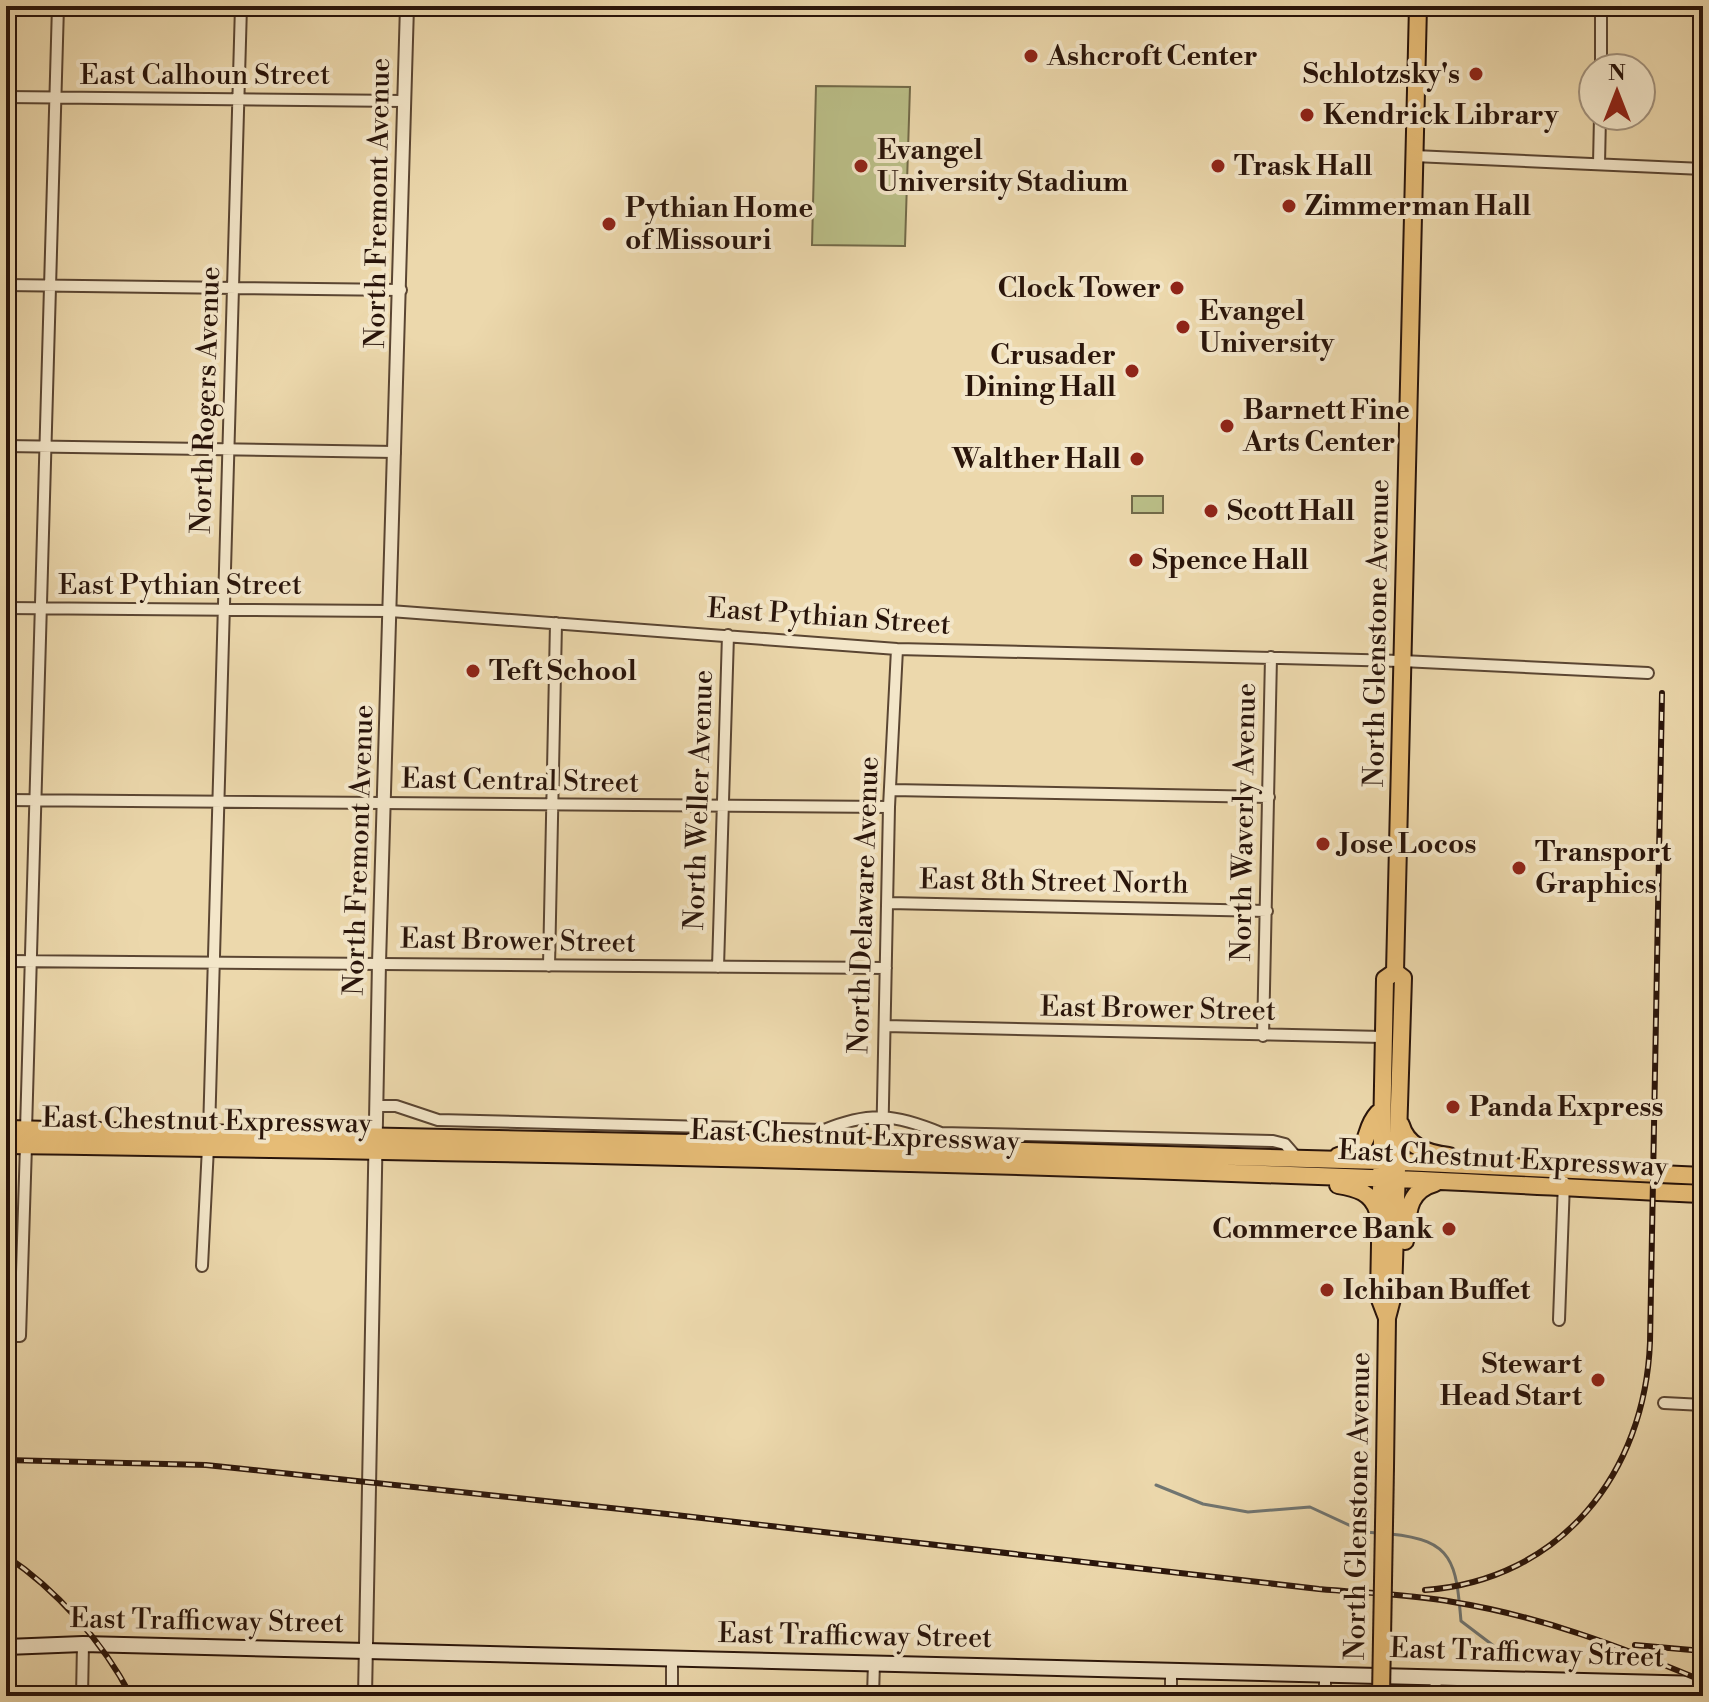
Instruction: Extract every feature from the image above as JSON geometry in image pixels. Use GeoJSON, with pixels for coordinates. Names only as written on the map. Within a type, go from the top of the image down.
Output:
{"type":"FeatureCollection","features":[{"type":"Feature","properties":{"kind":"main road","name":"North Glenstone Avenue"},"geometry":{"type":"LineString","coordinates":[[1395,972],[1418,6]]}},
{"type":"Feature","properties":{"kind":"main road","name":"North Glenstone Avenue"},"geometry":{"type":"LineString","coordinates":[[1381,1696],[1387,1318],[1393,1295],[1389,1170],[1382,1109],[1383,1037],[1385,979],[1395,972]]}},
{"type":"Feature","properties":{"kind":"main road","name":"North Glenstone Avenue"},"geometry":{"type":"LineString","coordinates":[[1387,1318],[1379,1297],[1380,1221],[1400,1120],[1403,978],[1395,972]]}},
{"type":"Feature","properties":{"kind":"main road"},"geometry":{"type":"LineString","coordinates":[[1317,1160],[1357,1151],[1368,1138],[1373,1117],[1382,1109]]}},
{"type":"Feature","properties":{"kind":"main road"},"geometry":{"type":"LineString","coordinates":[[1400,1120],[1408,1140],[1431,1153],[1546,1163],[1565,1169]]}},
{"type":"Feature","properties":{"kind":"main road","name":"East Chestnut Expressway"},"geometry":{"type":"LineString","coordinates":[[6,1129],[26,1137],[1298,1159],[1389,1170],[1440,1181],[1703,1194]]}},
{"type":"Feature","properties":{"kind":"main road","name":"East Chestnut Expressway"},"geometry":{"type":"LineString","coordinates":[[6,1145],[26,1137]]}},
{"type":"Feature","properties":{"kind":"main road","name":"East Chestnut Expressway"},"geometry":{"type":"LineString","coordinates":[[882,1154],[1197,1173],[1565,1169],[1703,1176]]}},
{"type":"Feature","properties":{"kind":"main road"},"geometry":{"type":"LineString","coordinates":[[1197,1173],[1222,1180],[1353,1187],[1373,1199],[1380,1221]]}},
{"type":"Feature","properties":{"kind":"main road"},"geometry":{"type":"LineString","coordinates":[[1393,1295],[1412,1197],[1422,1187],[1440,1181]]}},
{"type":"Feature","properties":{"kind":"main road","name":"East Trafficway Street"},"geometry":{"type":"LineString","coordinates":[[6,1647],[83,1644],[364,1650],[1703,1684]]}},
{"type":"Feature","properties":{"kind":"street"},"geometry":{"type":"LineString","coordinates":[[6,1336],[20,1336],[58,6]]}},
{"type":"Feature","properties":{"kind":"street","name":"North Rogers Avenue"},"geometry":{"type":"LineString","coordinates":[[202,1266],[209,1139],[241,6]]}},
{"type":"Feature","properties":{"kind":"street","name":"North Fremont Avenue"},"geometry":{"type":"LineString","coordinates":[[365,1696],[379,963],[407,6]]}},
{"type":"Feature","properties":{"kind":"street"},"geometry":{"type":"LineString","coordinates":[[1601,6],[1601,52]]}},
{"type":"Feature","properties":{"kind":"street","name":"East Calhoun Street"},"geometry":{"type":"LineString","coordinates":[[6,97],[404,101]]}},
{"type":"Feature","properties":{"kind":"street"},"geometry":{"type":"LineString","coordinates":[[1599,164],[1600,132]]}},
{"type":"Feature","properties":{"kind":"street"},"geometry":{"type":"LineString","coordinates":[[1414,156],[1703,169]]}},
{"type":"Feature","properties":{"kind":"street"},"geometry":{"type":"LineString","coordinates":[[6,285],[401,290]]}},
{"type":"Feature","properties":{"kind":"street"},"geometry":{"type":"LineString","coordinates":[[6,446],[395,452]]}},
{"type":"Feature","properties":{"kind":"street","name":"East Pythian Street"},"geometry":{"type":"LineString","coordinates":[[6,608],[390,611],[897,649],[1402,661],[1648,673]]}},
{"type":"Feature","properties":{"kind":"street"},"geometry":{"type":"LineString","coordinates":[[549,966],[556,623]]}},
{"type":"Feature","properties":{"kind":"street","name":"North Weller Avenue"},"geometry":{"type":"LineString","coordinates":[[718,967],[728,635]]}},
{"type":"Feature","properties":{"kind":"street","name":"North Delaware Avenue"},"geometry":{"type":"LineString","coordinates":[[882,1154],[889,807],[897,649]]}},
{"type":"Feature","properties":{"kind":"street","name":"North Waverly Avenue"},"geometry":{"type":"LineString","coordinates":[[1263,1036],[1271,657]]}},
{"type":"Feature","properties":{"kind":"street"},"geometry":{"type":"LineString","coordinates":[[891,790],[1269,797]]}},
{"type":"Feature","properties":{"kind":"street","name":"East Central Street"},"geometry":{"type":"LineString","coordinates":[[6,800],[554,807],[889,807]]}},
{"type":"Feature","properties":{"kind":"street","name":"East 8th Street North"},"geometry":{"type":"LineString","coordinates":[[889,903],[1267,911]]}},
{"type":"Feature","properties":{"kind":"street","name":"East Brower Street"},"geometry":{"type":"LineString","coordinates":[[6,961],[886,968]]}},
{"type":"Feature","properties":{"kind":"street","name":"East Brower Street"},"geometry":{"type":"LineString","coordinates":[[885,1026],[1383,1037]]}},
{"type":"Feature","properties":{"kind":"street"},"geometry":{"type":"LineString","coordinates":[[376,1106],[396,1106],[438,1120],[824,1130],[855,1117],[905,1118],[941,1133],[1273,1141],[1285,1144],[1298,1159]]}},
{"type":"Feature","properties":{"kind":"street"},"geometry":{"type":"LineString","coordinates":[[1559,1320],[1565,1169]]}},
{"type":"Feature","properties":{"kind":"street"},"geometry":{"type":"LineString","coordinates":[[1664,1403],[1703,1405]]}},
{"type":"Feature","properties":{"kind":"street"},"geometry":{"type":"LineString","coordinates":[[82,1696],[83,1644]]}},
{"type":"Feature","properties":{"kind":"street"},"geometry":{"type":"LineString","coordinates":[[672,1657],[672,1696]]}},
{"type":"Feature","properties":{"kind":"street"},"geometry":{"type":"LineString","coordinates":[[873,1696],[874,1662]]}},
{"type":"Feature","properties":{"kind":"street"},"geometry":{"type":"LineString","coordinates":[[1171,1669],[1171,1696]]}},
{"type":"Feature","properties":{"kind":"street"},"geometry":{"type":"LineString","coordinates":[[1325,1674],[1325,1696]]}},
{"type":"Feature","properties":{"kind":"street"},"geometry":{"type":"LineString","coordinates":[[1435,1696],[1436,1677]]}},
{"type":"Feature","properties":{"kind":"green space","name":"Evangel University Stadium"},"geometry":{"type":"Polygon","coordinates":[[[816,86],[910,87],[905,246],[812,245],[816,86]]]}},
{"type":"Feature","properties":{"kind":"green space"},"geometry":{"type":"Polygon","coordinates":[[[1132,496],[1163,496],[1163,513],[1132,513],[1132,496]]]}},
{"type":"Feature","properties":{"kind":"waterway"},"geometry":{"type":"LineString","coordinates":[[1156,1485],[1203,1504],[1248,1512],[1310,1507],[1364,1532],[1378,1533]]}},
{"type":"Feature","properties":{"kind":"waterway"},"geometry":{"type":"LineString","coordinates":[[1390,1534],[1427,1542],[1448,1558],[1457,1584],[1461,1621],[1511,1659]]}},
{"type":"Feature","properties":{"kind":"railway"},"geometry":{"type":"LineString","coordinates":[[1425,1590],[1474,1582],[1517,1565],[1555,1542],[1587,1511],[1612,1475],[1632,1435],[1644,1390],[1650,1342],[1662,693]]}},
{"type":"Feature","properties":{"kind":"railway"},"geometry":{"type":"LineString","coordinates":[[6,1460],[206,1465],[1319,1589],[1436,1599],[1549,1624],[1703,1681]]}},
{"type":"Feature","properties":{"kind":"railway"},"geometry":{"type":"LineString","coordinates":[[6,1556],[43,1584],[77,1618],[107,1656],[131,1696]]}},
{"type":"Feature","properties":{"kind":"railway"},"geometry":{"type":"LineString","coordinates":[[1635,1645],[1703,1651]]}},
{"type":"Feature","properties":{"kind":"place","name":"Ashcroft Center"},"geometry":{"type":"Point","coordinates":[1031,56]}},
{"type":"Feature","properties":{"kind":"place","name":"Schlotzsky's"},"geometry":{"type":"Point","coordinates":[1476,74]}},
{"type":"Feature","properties":{"kind":"place","name":"Kendrick Library"},"geometry":{"type":"Point","coordinates":[1307,115]}},
{"type":"Feature","properties":{"kind":"place","name":"Evangel University Stadium"},"geometry":{"type":"Point","coordinates":[861,166]}},
{"type":"Feature","properties":{"kind":"place","name":"Trask Hall"},"geometry":{"type":"Point","coordinates":[1218,166]}},
{"type":"Feature","properties":{"kind":"place","name":"Zimmerman Hall"},"geometry":{"type":"Point","coordinates":[1289,206]}},
{"type":"Feature","properties":{"kind":"place","name":"Pythian Home of Missouri"},"geometry":{"type":"Point","coordinates":[609,224]}},
{"type":"Feature","properties":{"kind":"place","name":"Clock Tower"},"geometry":{"type":"Point","coordinates":[1177,288]}},
{"type":"Feature","properties":{"kind":"place","name":"Evangel University"},"geometry":{"type":"Point","coordinates":[1183,327]}},
{"type":"Feature","properties":{"kind":"place","name":"Crusader Dining Hall"},"geometry":{"type":"Point","coordinates":[1132,371]}},
{"type":"Feature","properties":{"kind":"place","name":"Barnett Fine Arts Center"},"geometry":{"type":"Point","coordinates":[1227,426]}},
{"type":"Feature","properties":{"kind":"place","name":"Walther Hall"},"geometry":{"type":"Point","coordinates":[1137,459]}},
{"type":"Feature","properties":{"kind":"place","name":"Scott Hall"},"geometry":{"type":"Point","coordinates":[1211,511]}},
{"type":"Feature","properties":{"kind":"place","name":"Spence Hall"},"geometry":{"type":"Point","coordinates":[1136,560]}},
{"type":"Feature","properties":{"kind":"place","name":"Teft School"},"geometry":{"type":"Point","coordinates":[473,671]}},
{"type":"Feature","properties":{"kind":"place","name":"Jose Locos"},"geometry":{"type":"Point","coordinates":[1323,844]}},
{"type":"Feature","properties":{"kind":"place","name":"Transport Graphics"},"geometry":{"type":"Point","coordinates":[1519,868]}},
{"type":"Feature","properties":{"kind":"place","name":"Panda Express"},"geometry":{"type":"Point","coordinates":[1453,1107]}},
{"type":"Feature","properties":{"kind":"place","name":"Commerce Bank"},"geometry":{"type":"Point","coordinates":[1449,1229]}},
{"type":"Feature","properties":{"kind":"place","name":"Ichiban Buffet"},"geometry":{"type":"Point","coordinates":[1327,1290]}},
{"type":"Feature","properties":{"kind":"place","name":"Stewart Head Start"},"geometry":{"type":"Point","coordinates":[1598,1380]}}]}
